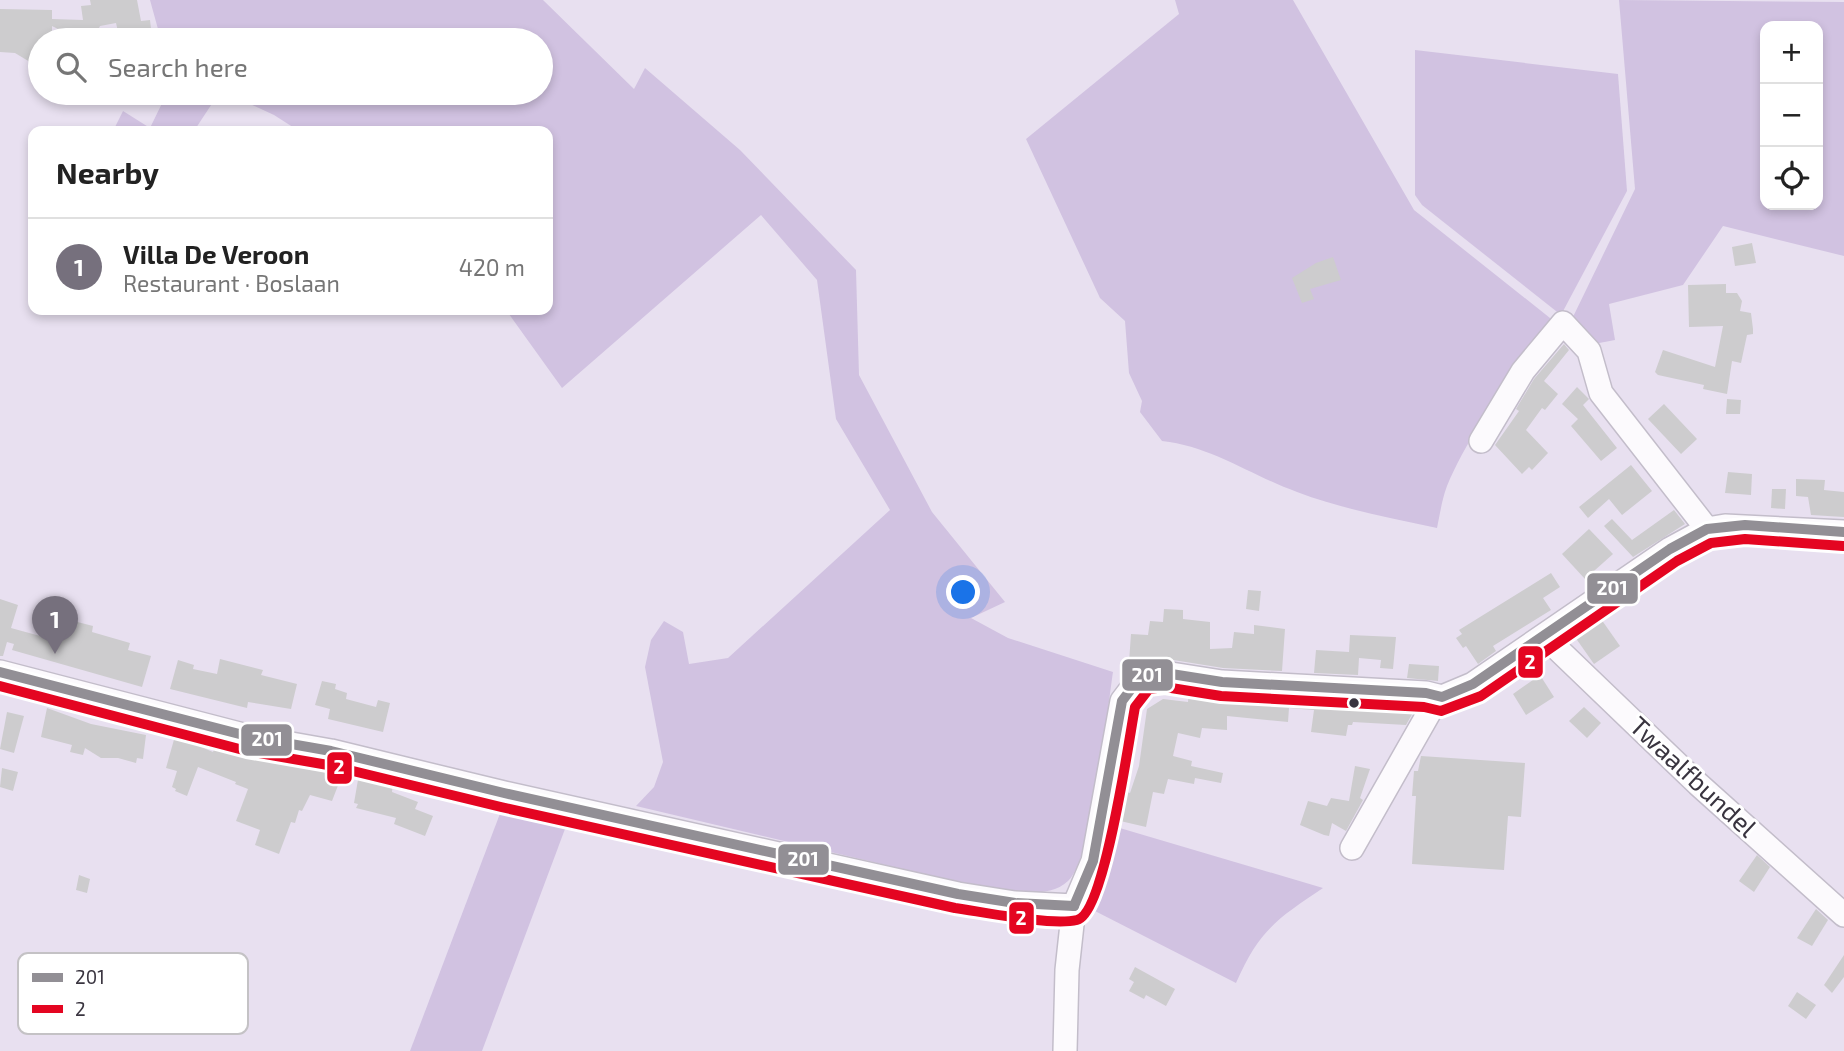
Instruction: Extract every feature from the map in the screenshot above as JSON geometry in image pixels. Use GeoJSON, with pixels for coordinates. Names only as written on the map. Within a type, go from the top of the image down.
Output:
{"type":"FeatureCollection","features":[{"type":"Feature","properties":{"kind":"street"},"geometry":{"type":"LineString","coordinates":[[1481,441],[1523,371],[1563,323],[1589,351],[1601,393],[1707,529]]}},
{"type":"Feature","properties":{"kind":"street"},"geometry":{"type":"LineString","coordinates":[[1352,848],[1430,711],[1442,697],[1473,684],[1545,637],[1670,548],[1707,529],[1745,526],[1844,533]]}},
{"type":"Feature","properties":{"kind":"street","name":"Twaalfbundel"},"geometry":{"type":"LineString","coordinates":[[1545,637],[1698,784],[1844,915]]}},
{"type":"Feature","properties":{"kind":"street"},"geometry":{"type":"LineString","coordinates":[[0,672],[251,737],[331,751],[504,793],[958,894],[1016,903],[1074,906]]}},
{"type":"Feature","properties":{"kind":"street"},"geometry":{"type":"LineString","coordinates":[[1065,1051],[1067,970],[1074,906],[1093,861],[1122,701],[1141,676],[1165,673],[1222,682],[1426,693],[1442,697]]}},
{"type":"Feature","properties":{"kind":"shaded area"},"geometry":{"type":"Polygon","coordinates":[[[150,0],[543,0],[634,89],[645,68],[740,150],[856,270],[859,375],[932,512],[1005,602],[971,618],[1008,638],[1113,672],[1092,815],[1077,867],[1068,881],[1043,892],[996,891],[636,806],[654,787],[663,762],[645,667],[651,640],[664,621],[683,632],[689,664],[728,658],[890,510],[836,419],[817,280],[761,215],[562,388],[510,315],[553,315],[553,126],[291,126],[252,105],[553,105],[553,28],[158,28],[150,0]]]}},
{"type":"Feature","properties":{"kind":"shaded area"},"geometry":{"type":"Polygon","coordinates":[[[1175,0],[1293,0],[1414,210],[1550,318],[1553,328],[1509,382],[1467,445],[1447,486],[1437,528],[1366,513],[1314,498],[1214,455],[1162,441],[1140,412],[1142,401],[1129,373],[1125,321],[1100,298],[1026,139],[1179,14],[1175,0]]]}},
{"type":"Feature","properties":{"kind":"shaded area"},"geometry":{"type":"Polygon","coordinates":[[[1619,0],[1844,2],[1844,256],[1723,226],[1683,285],[1609,304],[1615,340],[1594,344],[1571,321],[1635,189],[1619,0]]]}},
{"type":"Feature","properties":{"kind":"shaded area"},"geometry":{"type":"Polygon","coordinates":[[[1415,50],[1618,74],[1627,191],[1561,315],[1422,205],[1415,195],[1415,50]]]}},
{"type":"Feature","properties":{"kind":"shaded area"},"geometry":{"type":"Polygon","coordinates":[[[161,105],[211,105],[197,126],[151,126],[161,105]]]}},
{"type":"Feature","properties":{"kind":"shaded area"},"geometry":{"type":"Polygon","coordinates":[[[123,111],[147,126],[116,126],[123,111]]]}},
{"type":"Feature","properties":{"kind":"shaded area"},"geometry":{"type":"Polygon","coordinates":[[[504,803],[568,821],[482,1051],[410,1051],[504,803]]]}},
{"type":"Feature","properties":{"kind":"shaded area"},"geometry":{"type":"Polygon","coordinates":[[[1113,826],[1323,888],[1271,927],[1253,950],[1236,983],[1093,910],[1113,826]]]}},
{"type":"Feature","properties":{"kind":"building"},"geometry":{"type":"Polygon","coordinates":[[[90,0],[137,0],[141,21],[150,20],[151,28],[117,28],[116,23],[99,28],[28,28],[28,61],[15,53],[0,52],[0,9],[52,10],[52,19],[83,20],[81,6],[91,5],[90,0]]]}},
{"type":"Feature","properties":{"kind":"building"},"geometry":{"type":"Polygon","coordinates":[[[1752,243],[1756,263],[1735,266],[1732,247],[1752,243]]]}},
{"type":"Feature","properties":{"kind":"building"},"geometry":{"type":"Polygon","coordinates":[[[1333,257],[1341,280],[1310,289],[1314,299],[1302,303],[1292,278],[1316,263],[1333,257]]]}},
{"type":"Feature","properties":{"kind":"building"},"geometry":{"type":"Polygon","coordinates":[[[1726,284],[1726,293],[1737,293],[1742,301],[1740,311],[1751,313],[1753,329],[1753,334],[1747,335],[1741,363],[1732,361],[1727,394],[1703,389],[1704,385],[1658,375],[1655,372],[1663,350],[1715,367],[1723,326],[1689,327],[1688,285],[1726,284]]]}},
{"type":"Feature","properties":{"kind":"building"},"geometry":{"type":"Polygon","coordinates":[[[1564,344],[1569,350],[1544,381],[1558,394],[1545,410],[1542,408],[1526,430],[1548,453],[1532,470],[1529,467],[1522,474],[1495,445],[1519,411],[1516,409],[1534,379],[1564,344]]]}},
{"type":"Feature","properties":{"kind":"building"},"geometry":{"type":"Polygon","coordinates":[[[1577,387],[1589,399],[1583,405],[1617,448],[1601,461],[1571,426],[1578,419],[1562,404],[1577,387]]]}},
{"type":"Feature","properties":{"kind":"building"},"geometry":{"type":"Polygon","coordinates":[[[1727,399],[1741,400],[1740,414],[1726,414],[1727,399]]]}},
{"type":"Feature","properties":{"kind":"building"},"geometry":{"type":"Polygon","coordinates":[[[1664,404],[1697,439],[1681,454],[1648,419],[1664,404]]]}},
{"type":"Feature","properties":{"kind":"building"},"geometry":{"type":"Polygon","coordinates":[[[1631,465],[1652,491],[1622,515],[1609,499],[1588,518],[1579,507],[1631,465]]]}},
{"type":"Feature","properties":{"kind":"building"},"geometry":{"type":"Polygon","coordinates":[[[1728,472],[1752,474],[1751,495],[1725,493],[1728,472]]]}},
{"type":"Feature","properties":{"kind":"building"},"geometry":{"type":"Polygon","coordinates":[[[1796,479],[1825,480],[1824,490],[1844,492],[1844,517],[1811,515],[1808,497],[1796,496],[1796,479]]]}},
{"type":"Feature","properties":{"kind":"building"},"geometry":{"type":"Polygon","coordinates":[[[1772,489],[1786,489],[1785,509],[1771,508],[1772,489]]]}},
{"type":"Feature","properties":{"kind":"building"},"geometry":{"type":"Polygon","coordinates":[[[1674,510],[1685,524],[1633,557],[1604,526],[1612,519],[1632,540],[1674,510]]]}},
{"type":"Feature","properties":{"kind":"building"},"geometry":{"type":"Polygon","coordinates":[[[1589,529],[1613,554],[1585,579],[1562,554],[1589,529]]]}},
{"type":"Feature","properties":{"kind":"building"},"geometry":{"type":"Polygon","coordinates":[[[1551,573],[1560,587],[1543,598],[1551,610],[1493,646],[1496,651],[1478,664],[1466,646],[1463,648],[1456,638],[1462,634],[1459,630],[1551,573]]]}},
{"type":"Feature","properties":{"kind":"building"},"geometry":{"type":"Polygon","coordinates":[[[1248,590],[1261,591],[1259,611],[1246,609],[1248,590]]]}},
{"type":"Feature","properties":{"kind":"building"},"geometry":{"type":"Polygon","coordinates":[[[0,599],[18,605],[11,628],[51,639],[58,617],[93,626],[92,632],[130,643],[128,650],[151,656],[142,687],[12,650],[14,644],[7,642],[3,656],[0,656],[0,599]]]}},
{"type":"Feature","properties":{"kind":"building"},"geometry":{"type":"Polygon","coordinates":[[[1164,609],[1183,610],[1183,619],[1210,622],[1210,649],[1232,648],[1234,632],[1254,634],[1254,625],[1285,629],[1282,671],[1223,668],[1167,659],[1129,662],[1131,634],[1148,635],[1150,621],[1163,622],[1164,609]]]}},
{"type":"Feature","properties":{"kind":"building"},"geometry":{"type":"Polygon","coordinates":[[[1601,619],[1620,646],[1594,664],[1575,637],[1601,619]]]}},
{"type":"Feature","properties":{"kind":"building"},"geometry":{"type":"Polygon","coordinates":[[[1350,635],[1396,637],[1393,669],[1380,668],[1381,660],[1359,658],[1358,675],[1314,673],[1316,650],[1349,652],[1350,635]]]}},
{"type":"Feature","properties":{"kind":"building"},"geometry":{"type":"Polygon","coordinates":[[[220,659],[263,670],[261,675],[297,684],[291,709],[248,702],[247,708],[170,689],[178,660],[194,665],[193,669],[217,674],[220,659]]]}},
{"type":"Feature","properties":{"kind":"building"},"geometry":{"type":"Polygon","coordinates":[[[1409,664],[1439,666],[1438,681],[1407,678],[1409,664]]]}},
{"type":"Feature","properties":{"kind":"building"},"geometry":{"type":"Polygon","coordinates":[[[1540,675],[1554,697],[1526,715],[1513,694],[1540,675]]]}},
{"type":"Feature","properties":{"kind":"building"},"geometry":{"type":"Polygon","coordinates":[[[322,681],[336,684],[335,689],[347,693],[346,699],[376,707],[378,700],[390,703],[383,732],[328,719],[330,709],[315,705],[322,681]]]}},
{"type":"Feature","properties":{"kind":"building"},"geometry":{"type":"Polygon","coordinates":[[[1189,691],[1221,696],[1416,707],[1406,725],[1353,722],[1348,725],[1346,736],[1311,732],[1314,710],[1289,708],[1288,722],[1227,716],[1227,730],[1202,728],[1200,738],[1178,733],[1173,756],[1192,761],[1191,766],[1223,773],[1221,783],[1195,778],[1194,784],[1168,779],[1164,794],[1153,792],[1146,827],[1116,820],[1124,791],[1130,793],[1139,766],[1147,709],[1163,699],[1188,702],[1189,691]]]}},
{"type":"Feature","properties":{"kind":"building"},"geometry":{"type":"Polygon","coordinates":[[[1584,707],[1601,723],[1587,738],[1569,721],[1584,707]]]}},
{"type":"Feature","properties":{"kind":"building"},"geometry":{"type":"Polygon","coordinates":[[[47,708],[91,724],[146,735],[143,759],[137,758],[136,763],[118,758],[101,758],[85,748],[83,755],[70,752],[72,745],[41,737],[47,708]]]}},
{"type":"Feature","properties":{"kind":"building"},"geometry":{"type":"Polygon","coordinates":[[[7,712],[24,716],[14,753],[0,749],[7,712]]]}},
{"type":"Feature","properties":{"kind":"building"},"geometry":{"type":"Polygon","coordinates":[[[175,736],[213,752],[215,747],[258,759],[282,760],[283,757],[344,770],[332,801],[310,795],[302,811],[299,810],[295,823],[291,822],[279,854],[255,845],[260,830],[236,821],[248,789],[198,767],[187,796],[175,791],[172,787],[177,771],[166,768],[175,736]]]}},
{"type":"Feature","properties":{"kind":"building"},"geometry":{"type":"Polygon","coordinates":[[[1421,756],[1525,763],[1521,817],[1508,816],[1504,870],[1412,864],[1416,796],[1412,796],[1414,771],[1418,771],[1421,756]]]}},
{"type":"Feature","properties":{"kind":"building"},"geometry":{"type":"Polygon","coordinates":[[[1355,766],[1370,769],[1360,798],[1363,800],[1346,831],[1332,823],[1329,836],[1300,825],[1308,801],[1327,806],[1331,798],[1349,801],[1355,766]]]}},
{"type":"Feature","properties":{"kind":"building"},"geometry":{"type":"Polygon","coordinates":[[[2,768],[18,772],[13,791],[0,787],[2,768]]]}},
{"type":"Feature","properties":{"kind":"building"},"geometry":{"type":"Polygon","coordinates":[[[359,774],[393,781],[392,792],[418,802],[415,809],[433,816],[425,836],[394,824],[396,818],[356,808],[358,804],[354,803],[359,774]]]}},
{"type":"Feature","properties":{"kind":"building"},"geometry":{"type":"Polygon","coordinates":[[[1757,855],[1770,867],[1754,892],[1739,881],[1757,855]]]}},
{"type":"Feature","properties":{"kind":"building"},"geometry":{"type":"Polygon","coordinates":[[[79,875],[90,879],[87,893],[76,890],[79,875]]]}},
{"type":"Feature","properties":{"kind":"building"},"geometry":{"type":"Polygon","coordinates":[[[1816,909],[1828,920],[1812,946],[1797,938],[1816,909]]]}},
{"type":"Feature","properties":{"kind":"building"},"geometry":{"type":"Polygon","coordinates":[[[1844,955],[1844,977],[1832,993],[1824,985],[1844,955]]]}},
{"type":"Feature","properties":{"kind":"building"},"geometry":{"type":"Polygon","coordinates":[[[1135,967],[1175,989],[1166,1006],[1146,995],[1144,999],[1129,991],[1134,982],[1129,979],[1135,967]]]}},
{"type":"Feature","properties":{"kind":"building"},"geometry":{"type":"Polygon","coordinates":[[[1797,992],[1816,1005],[1806,1019],[1788,1006],[1797,992]]]}},
{"type":"Feature","properties":{"kind":"transit line","name":"201"},"geometry":{"type":"LineString","coordinates":[[1074,906],[1093,861],[1122,701],[1141,676],[1165,673],[1222,682],[1426,693],[1442,697],[1473,684],[1670,549],[1707,529],[1745,525],[1844,532]]}},
{"type":"Feature","properties":{"kind":"transit line","name":"2"},"geometry":{"type":"LineString","coordinates":[[0,686],[247,751],[328,765],[501,807],[955,908],[1034,920],[1065,921],[1077,920],[1087,910],[1097,888],[1114,822],[1135,707],[1149,689],[1165,687],[1221,696],[1424,707],[1441,711],[1481,696],[1677,561],[1711,543],[1745,539],[1843,546]]}},
{"type":"Feature","properties":{"kind":"transit line","name":"201"},"geometry":{"type":"LineString","coordinates":[[0,672],[251,737],[331,751],[504,793],[958,894],[1015,903],[1074,906]]}},
{"type":"Feature","properties":{"kind":"place","name":"Villa De Veroon"},"geometry":{"type":"Point","coordinates":[55,654]}}]}
